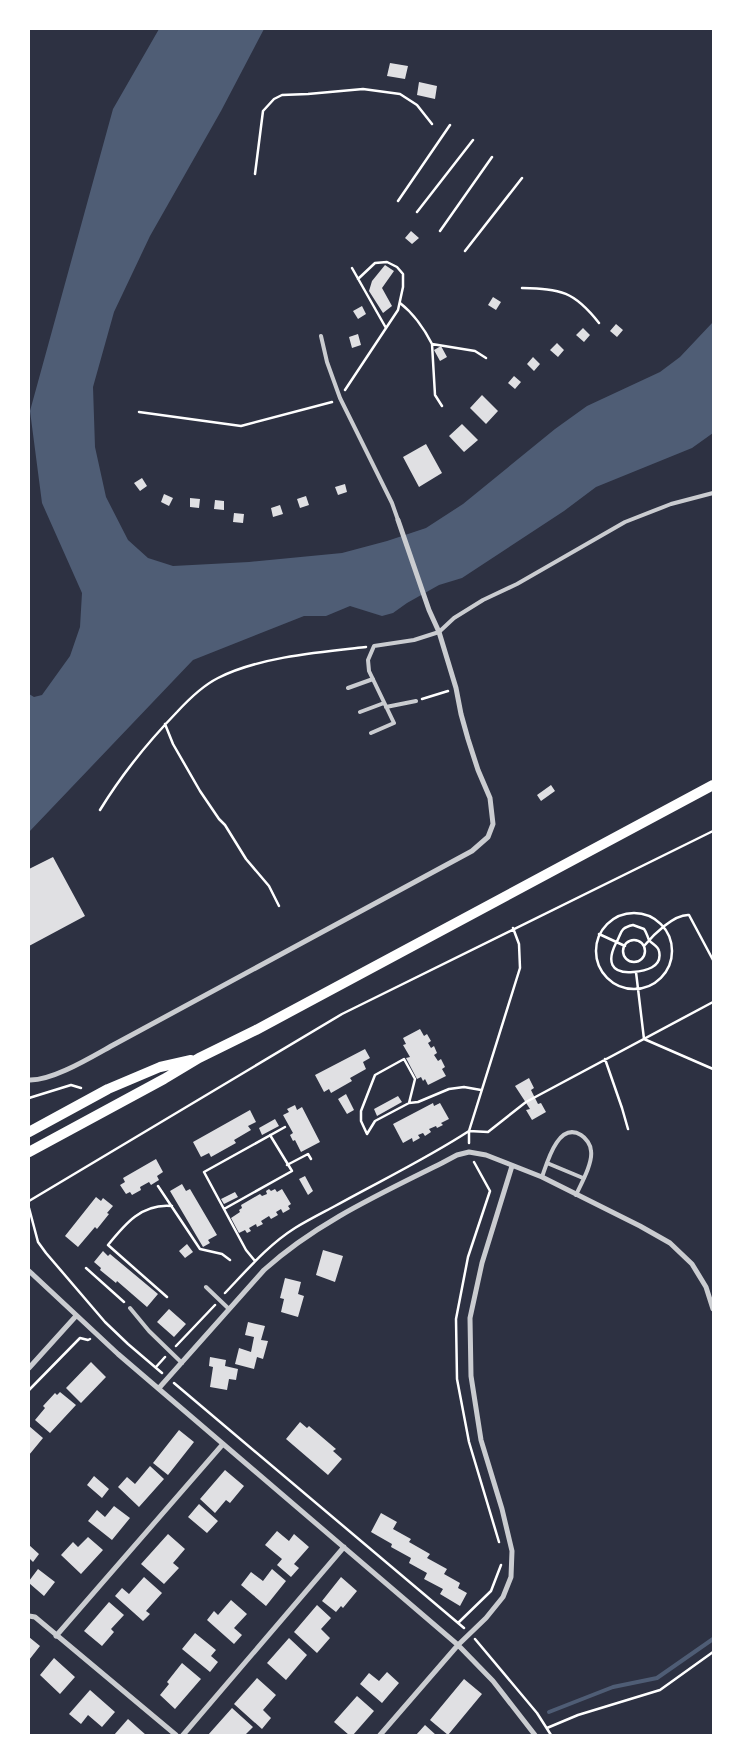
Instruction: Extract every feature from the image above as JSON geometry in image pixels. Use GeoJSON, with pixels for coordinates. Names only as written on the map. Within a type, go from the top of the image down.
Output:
{"type":"FeatureCollection","features":[{"type":"Feature","properties":{"kind":"main road"},"geometry":{"type":"LineString","coordinates":[[29,1152],[199,1058],[265,1026],[713,785]]}},
{"type":"Feature","properties":{"kind":"main road"},"geometry":{"type":"LineString","coordinates":[[29,1132],[117,1085],[160,1066],[199,1058]]}},
{"type":"Feature","properties":{"kind":"street"},"geometry":{"type":"LineString","coordinates":[[29,1080],[39,1080],[63,1071],[115,1044],[472,851],[488,837],[493,824],[490,798],[468,739],[456,688],[439,632],[429,610],[398,520]]}},
{"type":"Feature","properties":{"kind":"street"},"geometry":{"type":"LineString","coordinates":[[159,1388],[264,1270],[283,1253],[341,1215],[458,1155],[469,1152],[480,1153],[542,1177],[670,1243],[692,1264],[706,1287],[713,1309]]}},
{"type":"Feature","properties":{"kind":"street"},"geometry":{"type":"LineString","coordinates":[[380,1735],[458,1645],[486,1618],[503,1597],[511,1577],[512,1552],[502,1509],[481,1440],[472,1385],[470,1318],[482,1263],[512,1166]]}},
{"type":"Feature","properties":{"kind":"street"},"geometry":{"type":"LineString","coordinates":[[29,1271],[118,1354],[458,1645],[493,1681],[535,1735]]}},
{"type":"Feature","properties":{"kind":"street"},"geometry":{"type":"LineString","coordinates":[[29,1368],[76,1316]]}},
{"type":"Feature","properties":{"kind":"street"},"geometry":{"type":"LineString","coordinates":[[56,1636],[223,1444]]}},
{"type":"Feature","properties":{"kind":"street"},"geometry":{"type":"LineString","coordinates":[[183,1735],[344,1547]]}},
{"type":"Feature","properties":{"kind":"street"},"geometry":{"type":"LineString","coordinates":[[29,1616],[35,1617],[176,1735]]}},
{"type":"Feature","properties":{"kind":"lane"},"geometry":{"type":"LineString","coordinates":[[321,336],[327,362],[340,398],[392,503],[398,520]]}},
{"type":"Feature","properties":{"kind":"lane"},"geometry":{"type":"LineString","coordinates":[[371,734],[394,723],[368,670],[368,660],[374,646],[414,640],[439,632],[454,618],[483,600],[517,584],[625,522],[671,504],[713,493]]}},
{"type":"Feature","properties":{"kind":"lane"},"geometry":{"type":"LineString","coordinates":[[348,688],[373,679]]}},
{"type":"Feature","properties":{"kind":"lane"},"geometry":{"type":"LineString","coordinates":[[360,712],[385,705],[416,701]]}},
{"type":"Feature","properties":{"kind":"lane"},"geometry":{"type":"LineString","coordinates":[[542,1177],[555,1144],[563,1135],[580,1134],[592,1150],[591,1158],[576,1195]]}},
{"type":"Feature","properties":{"kind":"lane"},"geometry":{"type":"LineString","coordinates":[[547,1163],[583,1178]]}},
{"type":"Feature","properties":{"kind":"lane"},"geometry":{"type":"LineString","coordinates":[[206,1288],[230,1309]]}},
{"type":"Feature","properties":{"kind":"lane"},"geometry":{"type":"LineString","coordinates":[[130,1308],[149,1331],[182,1363]]}},
{"type":"Feature","properties":{"kind":"path"},"geometry":{"type":"LineString","coordinates":[[255,174],[263,111],[274,99],[282,95],[362,90],[400,94],[417,105],[432,124]]}},
{"type":"Feature","properties":{"kind":"path"},"geometry":{"type":"LineString","coordinates":[[398,202],[450,126]]}},
{"type":"Feature","properties":{"kind":"path"},"geometry":{"type":"LineString","coordinates":[[417,212],[473,140]]}},
{"type":"Feature","properties":{"kind":"path"},"geometry":{"type":"LineString","coordinates":[[440,231],[492,157]]}},
{"type":"Feature","properties":{"kind":"path"},"geometry":{"type":"LineString","coordinates":[[465,251],[522,178]]}},
{"type":"Feature","properties":{"kind":"path"},"geometry":{"type":"LineString","coordinates":[[139,412],[241,426],[332,402],[340,398],[398,310],[400,303],[403,274],[397,266],[387,262],[375,263],[358,278]]}},
{"type":"Feature","properties":{"kind":"path"},"geometry":{"type":"LineString","coordinates":[[352,268],[386,328]]}},
{"type":"Feature","properties":{"kind":"path"},"geometry":{"type":"LineString","coordinates":[[522,288],[553,289],[574,297],[589,310],[598,323]]}},
{"type":"Feature","properties":{"kind":"path"},"geometry":{"type":"LineString","coordinates":[[400,303],[406,307],[429,337],[432,344],[435,395],[442,406]]}},
{"type":"Feature","properties":{"kind":"path"},"geometry":{"type":"LineString","coordinates":[[432,344],[475,351],[486,358]]}},
{"type":"Feature","properties":{"kind":"path"},"geometry":{"type":"LineString","coordinates":[[100,810],[118,780],[165,724],[205,686],[217,678],[243,667],[304,654],[374,646]]}},
{"type":"Feature","properties":{"kind":"path"},"geometry":{"type":"LineString","coordinates":[[416,701],[456,688]]}},
{"type":"Feature","properties":{"kind":"path"},"geometry":{"type":"LineString","coordinates":[[165,724],[169,736],[200,791],[225,825],[246,859],[269,886],[279,906]]}},
{"type":"Feature","properties":{"kind":"path"},"geometry":{"type":"LineString","coordinates":[[29,1201],[342,1014],[713,831]]}},
{"type":"Feature","properties":{"kind":"path"},"geometry":{"type":"LineString","coordinates":[[629,913],[642,913],[654,918],[664,926],[670,937],[672,960],[660,980],[650,986],[639,989],[627,989],[616,985],[606,978],[600,968],[596,957],[599,934],[617,916],[629,913]]}},
{"type":"Feature","properties":{"kind":"path"},"geometry":{"type":"LineString","coordinates":[[644,946],[636,940],[630,942],[625,946],[625,957],[635,962],[644,957],[644,946],[664,926],[684,915],[689,915],[713,960]]}},
{"type":"Feature","properties":{"kind":"path"},"geometry":{"type":"LineString","coordinates":[[633,925],[644,929],[649,940],[656,946],[659,952],[658,959],[652,968],[646,971],[625,973],[617,971],[612,965],[610,957],[617,942],[620,932],[626,926],[633,925]]}},
{"type":"Feature","properties":{"kind":"path"},"geometry":{"type":"LineString","coordinates":[[513,928],[519,944],[520,968],[469,1131],[488,1132],[526,1102],[713,1002]]}},
{"type":"Feature","properties":{"kind":"path"},"geometry":{"type":"LineString","coordinates":[[599,934],[625,946]]}},
{"type":"Feature","properties":{"kind":"path"},"geometry":{"type":"LineString","coordinates":[[636,972],[644,1039]]}},
{"type":"Feature","properties":{"kind":"path"},"geometry":{"type":"LineString","coordinates":[[644,1039],[713,1069]]}},
{"type":"Feature","properties":{"kind":"path"},"geometry":{"type":"LineString","coordinates":[[409,1103],[415,1079],[404,1059],[375,1075],[361,1112],[361,1121],[367,1134],[375,1122],[409,1103],[418,1102],[449,1089],[464,1087],[481,1090]]}},
{"type":"Feature","properties":{"kind":"path"},"geometry":{"type":"LineString","coordinates":[[605,1060],[628,1129]]}},
{"type":"Feature","properties":{"kind":"path"},"geometry":{"type":"LineString","coordinates":[[29,1098],[71,1085],[81,1088]]}},
{"type":"Feature","properties":{"kind":"path"},"geometry":{"type":"LineString","coordinates":[[264,1270],[246,1250],[204,1172],[285,1127]]}},
{"type":"Feature","properties":{"kind":"path"},"geometry":{"type":"LineString","coordinates":[[224,1209],[292,1171],[270,1135]]}},
{"type":"Feature","properties":{"kind":"path"},"geometry":{"type":"LineString","coordinates":[[288,1165],[308,1154],[310,1159]]}},
{"type":"Feature","properties":{"kind":"path"},"geometry":{"type":"LineString","coordinates":[[158,1186],[200,1249],[222,1254],[230,1260]]}},
{"type":"Feature","properties":{"kind":"path"},"geometry":{"type":"LineString","coordinates":[[167,1297],[108,1245],[126,1223],[134,1217],[160,1205],[172,1206]]}},
{"type":"Feature","properties":{"kind":"path"},"geometry":{"type":"LineString","coordinates":[[29,1208],[38,1242],[105,1322],[128,1344],[470,1633],[537,1713],[551,1735]]}},
{"type":"Feature","properties":{"kind":"path"},"geometry":{"type":"LineString","coordinates":[[86,1268],[130,1308]]}},
{"type":"Feature","properties":{"kind":"path"},"geometry":{"type":"LineString","coordinates":[[29,1390],[80,1338],[88,1340],[105,1322]]}},
{"type":"Feature","properties":{"kind":"path"},"geometry":{"type":"LineString","coordinates":[[547,1728],[578,1714],[660,1690],[713,1652]]}},
{"type":"Feature","properties":{"kind":"water"},"geometry":{"type":"Polygon","coordinates":[[[159,29],[264,29],[221,111],[150,236],[114,312],[93,387],[95,447],[106,497],[128,540],[148,558],[173,566],[249,562],[342,553],[426,528],[463,504],[555,429],[587,406],[660,372],[680,357],[713,322],[713,433],[692,448],[596,487],[564,511],[462,578],[439,585],[393,613],[382,616],[350,606],[326,616],[304,616],[193,660],[29,832],[29,694],[34,697],[42,695],[70,656],[80,627],[82,593],[42,503],[30,411],[113,109],[159,29]]]}},
{"type":"Feature","properties":{"kind":"building"},"geometry":{"type":"Polygon","coordinates":[[[390,63],[408,66],[405,79],[387,76],[390,63]]]}},
{"type":"Feature","properties":{"kind":"building"},"geometry":{"type":"Polygon","coordinates":[[[419,82],[437,86],[435,99],[417,95],[419,82]]]}},
{"type":"Feature","properties":{"kind":"building"},"geometry":{"type":"Polygon","coordinates":[[[411,231],[419,238],[412,244],[405,238],[411,231]]]}},
{"type":"Feature","properties":{"kind":"building"},"geometry":{"type":"Polygon","coordinates":[[[385,265],[394,271],[382,288],[392,306],[383,313],[369,291],[372,281],[385,265]]]}},
{"type":"Feature","properties":{"kind":"building"},"geometry":{"type":"Polygon","coordinates":[[[493,297],[501,302],[496,310],[488,305],[493,297]]]}},
{"type":"Feature","properties":{"kind":"building"},"geometry":{"type":"Polygon","coordinates":[[[362,306],[366,314],[358,319],[353,311],[362,306]]]}},
{"type":"Feature","properties":{"kind":"building"},"geometry":{"type":"Polygon","coordinates":[[[616,324],[623,330],[617,337],[610,331],[616,324]]]}},
{"type":"Feature","properties":{"kind":"building"},"geometry":{"type":"Polygon","coordinates":[[[583,328],[590,335],[584,342],[576,335],[583,328]]]}},
{"type":"Feature","properties":{"kind":"building"},"geometry":{"type":"Polygon","coordinates":[[[358,334],[361,345],[352,348],[349,337],[358,334]]]}},
{"type":"Feature","properties":{"kind":"building"},"geometry":{"type":"Polygon","coordinates":[[[557,343],[564,350],[558,357],[550,350],[557,343]]]}},
{"type":"Feature","properties":{"kind":"building"},"geometry":{"type":"Polygon","coordinates":[[[441,346],[447,357],[440,361],[434,350],[441,346]]]}},
{"type":"Feature","properties":{"kind":"building"},"geometry":{"type":"Polygon","coordinates":[[[533,357],[540,364],[534,371],[527,364],[533,357]]]}},
{"type":"Feature","properties":{"kind":"building"},"geometry":{"type":"Polygon","coordinates":[[[514,376],[521,382],[515,389],[508,383],[514,376]]]}},
{"type":"Feature","properties":{"kind":"building"},"geometry":{"type":"Polygon","coordinates":[[[482,395],[498,411],[486,424],[470,408],[482,395]]]}},
{"type":"Feature","properties":{"kind":"building"},"geometry":{"type":"Polygon","coordinates":[[[462,424],[478,440],[464,452],[449,436],[462,424]]]}},
{"type":"Feature","properties":{"kind":"building"},"geometry":{"type":"Polygon","coordinates":[[[426,444],[442,473],[419,487],[403,457],[426,444]]]}},
{"type":"Feature","properties":{"kind":"building"},"geometry":{"type":"Polygon","coordinates":[[[142,478],[147,486],[140,491],[134,483],[142,478]]]}},
{"type":"Feature","properties":{"kind":"building"},"geometry":{"type":"Polygon","coordinates":[[[345,484],[347,492],[338,495],[335,487],[345,484]]]}},
{"type":"Feature","properties":{"kind":"building"},"geometry":{"type":"Polygon","coordinates":[[[164,494],[173,498],[169,506],[161,502],[164,494]]]}},
{"type":"Feature","properties":{"kind":"building"},"geometry":{"type":"Polygon","coordinates":[[[306,496],[309,505],[300,508],[297,499],[306,496]]]}},
{"type":"Feature","properties":{"kind":"building"},"geometry":{"type":"Polygon","coordinates":[[[190,498],[200,499],[199,508],[190,507],[190,498]]]}},
{"type":"Feature","properties":{"kind":"building"},"geometry":{"type":"Polygon","coordinates":[[[215,500],[224,501],[224,510],[214,509],[215,500]]]}},
{"type":"Feature","properties":{"kind":"building"},"geometry":{"type":"Polygon","coordinates":[[[280,505],[283,514],[273,517],[271,508],[280,505]]]}},
{"type":"Feature","properties":{"kind":"building"},"geometry":{"type":"Polygon","coordinates":[[[234,513],[244,514],[243,523],[233,522],[234,513]]]}},
{"type":"Feature","properties":{"kind":"building"},"geometry":{"type":"Polygon","coordinates":[[[551,785],[555,791],[541,801],[537,795],[551,785]]]}},
{"type":"Feature","properties":{"kind":"building"},"geometry":{"type":"Polygon","coordinates":[[[53,857],[85,916],[29,946],[29,869],[53,857]]]}},
{"type":"Feature","properties":{"kind":"building"},"geometry":{"type":"Polygon","coordinates":[[[420,1029],[424,1036],[427,1034],[431,1041],[428,1043],[431,1048],[434,1046],[437,1053],[434,1055],[438,1061],[441,1059],[445,1067],[442,1069],[446,1076],[428,1085],[425,1079],[423,1081],[421,1077],[417,1079],[406,1058],[410,1057],[403,1045],[406,1044],[403,1038],[420,1029]]]}},
{"type":"Feature","properties":{"kind":"building"},"geometry":{"type":"Polygon","coordinates":[[[365,1049],[370,1058],[363,1062],[366,1069],[350,1078],[352,1081],[331,1093],[329,1089],[324,1092],[315,1075],[365,1049]]]}},
{"type":"Feature","properties":{"kind":"building"},"geometry":{"type":"Polygon","coordinates":[[[529,1078],[534,1088],[531,1090],[538,1104],[541,1103],[546,1112],[532,1120],[526,1110],[530,1109],[515,1086],[529,1078]]]}},
{"type":"Feature","properties":{"kind":"building"},"geometry":{"type":"Polygon","coordinates":[[[346,1094],[354,1110],[347,1114],[338,1099],[346,1094]]]}},
{"type":"Feature","properties":{"kind":"building"},"geometry":{"type":"Polygon","coordinates":[[[398,1096],[402,1102],[377,1116],[374,1109],[398,1096]]]}},
{"type":"Feature","properties":{"kind":"building"},"geometry":{"type":"Polygon","coordinates":[[[433,1103],[434,1106],[440,1103],[449,1119],[441,1123],[443,1125],[437,1128],[436,1126],[429,1129],[431,1132],[425,1136],[423,1133],[418,1135],[420,1138],[413,1142],[412,1138],[403,1143],[393,1124],[433,1103]]]}},
{"type":"Feature","properties":{"kind":"building"},"geometry":{"type":"Polygon","coordinates":[[[295,1105],[297,1110],[302,1107],[320,1142],[301,1152],[290,1135],[293,1133],[283,1115],[289,1112],[287,1109],[295,1105]]]}},
{"type":"Feature","properties":{"kind":"building"},"geometry":{"type":"Polygon","coordinates":[[[250,1110],[256,1122],[248,1126],[251,1130],[234,1140],[236,1143],[211,1157],[209,1153],[201,1157],[193,1142],[250,1110]]]}},
{"type":"Feature","properties":{"kind":"building"},"geometry":{"type":"Polygon","coordinates":[[[275,1119],[279,1126],[262,1135],[259,1128],[275,1119]]]}},
{"type":"Feature","properties":{"kind":"building"},"geometry":{"type":"Polygon","coordinates":[[[156,1159],[163,1172],[157,1176],[159,1180],[151,1185],[149,1182],[140,1187],[141,1190],[132,1195],[130,1192],[126,1194],[120,1185],[125,1182],[123,1178],[156,1159]]]}},
{"type":"Feature","properties":{"kind":"building"},"geometry":{"type":"Polygon","coordinates":[[[305,1176],[313,1191],[308,1195],[299,1179],[305,1176]]]}},
{"type":"Feature","properties":{"kind":"building"},"geometry":{"type":"Polygon","coordinates":[[[182,1184],[186,1191],[190,1189],[217,1235],[208,1240],[210,1243],[203,1247],[170,1191],[182,1184]]]}},
{"type":"Feature","properties":{"kind":"building"},"geometry":{"type":"Polygon","coordinates":[[[269,1189],[271,1191],[275,1189],[277,1192],[282,1189],[291,1204],[288,1206],[290,1209],[283,1213],[281,1209],[276,1212],[278,1215],[271,1219],[269,1216],[261,1221],[263,1224],[257,1227],[256,1224],[249,1228],[251,1231],[247,1233],[245,1230],[239,1233],[231,1218],[240,1212],[241,1205],[260,1194],[262,1196],[267,1194],[266,1191],[269,1189]]]}},
{"type":"Feature","properties":{"kind":"building"},"geometry":{"type":"Polygon","coordinates":[[[235,1192],[238,1197],[224,1204],[221,1199],[235,1192]]]}},
{"type":"Feature","properties":{"kind":"building"},"geometry":{"type":"Polygon","coordinates":[[[96,1197],[101,1201],[103,1198],[113,1206],[97,1229],[95,1227],[78,1247],[65,1236],[96,1197]]]}},
{"type":"Feature","properties":{"kind":"building"},"geometry":{"type":"Polygon","coordinates":[[[187,1244],[193,1252],[185,1258],[179,1251],[187,1244]]]}},
{"type":"Feature","properties":{"kind":"building"},"geometry":{"type":"Polygon","coordinates":[[[323,1250],[343,1256],[335,1282],[316,1275],[323,1250]]]}},
{"type":"Feature","properties":{"kind":"building"},"geometry":{"type":"Polygon","coordinates":[[[103,1251],[108,1256],[110,1254],[158,1294],[147,1307],[117,1281],[116,1283],[100,1270],[101,1268],[94,1262],[103,1251]]]}},
{"type":"Feature","properties":{"kind":"building"},"geometry":{"type":"Polygon","coordinates":[[[285,1278],[301,1282],[298,1294],[304,1296],[298,1317],[281,1312],[284,1299],[280,1298],[285,1278]]]}},
{"type":"Feature","properties":{"kind":"building"},"geometry":{"type":"Polygon","coordinates":[[[169,1309],[186,1324],[174,1337],[157,1322],[169,1309]]]}},
{"type":"Feature","properties":{"kind":"building"},"geometry":{"type":"Polygon","coordinates":[[[248,1322],[265,1326],[261,1340],[268,1341],[263,1359],[257,1357],[254,1369],[235,1364],[239,1348],[251,1352],[254,1337],[245,1335],[248,1322]]]}},
{"type":"Feature","properties":{"kind":"building"},"geometry":{"type":"Polygon","coordinates":[[[210,1357],[226,1360],[225,1366],[238,1369],[236,1380],[229,1379],[227,1390],[210,1387],[213,1367],[209,1366],[210,1357]]]}},
{"type":"Feature","properties":{"kind":"building"},"geometry":{"type":"Polygon","coordinates":[[[91,1362],[106,1377],[81,1403],[66,1388],[91,1362]]]}},
{"type":"Feature","properties":{"kind":"building"},"geometry":{"type":"Polygon","coordinates":[[[60,1392],[76,1405],[50,1433],[35,1420],[45,1408],[43,1406],[55,1393],[57,1395],[60,1392]]]}},
{"type":"Feature","properties":{"kind":"building"},"geometry":{"type":"Polygon","coordinates":[[[300,1422],[307,1428],[309,1426],[336,1449],[333,1451],[342,1459],[328,1475],[286,1439],[300,1422]]]}},
{"type":"Feature","properties":{"kind":"building"},"geometry":{"type":"Polygon","coordinates":[[[29,1426],[43,1438],[29,1455],[29,1426]]]}},
{"type":"Feature","properties":{"kind":"building"},"geometry":{"type":"Polygon","coordinates":[[[179,1430],[194,1442],[168,1475],[153,1463],[179,1430]]]}},
{"type":"Feature","properties":{"kind":"building"},"geometry":{"type":"Polygon","coordinates":[[[150,1466],[164,1479],[139,1507],[118,1487],[127,1477],[135,1484],[150,1466]]]}},
{"type":"Feature","properties":{"kind":"building"},"geometry":{"type":"Polygon","coordinates":[[[225,1470],[244,1486],[230,1503],[226,1500],[215,1513],[200,1499],[225,1470]]]}},
{"type":"Feature","properties":{"kind":"building"},"geometry":{"type":"Polygon","coordinates":[[[94,1476],[109,1489],[102,1498],[87,1485],[94,1476]]]}},
{"type":"Feature","properties":{"kind":"building"},"geometry":{"type":"Polygon","coordinates":[[[199,1504],[218,1521],[207,1533],[188,1517],[199,1504]]]}},
{"type":"Feature","properties":{"kind":"building"},"geometry":{"type":"Polygon","coordinates":[[[114,1506],[130,1518],[112,1540],[88,1521],[97,1510],[105,1517],[114,1506]]]}},
{"type":"Feature","properties":{"kind":"building"},"geometry":{"type":"Polygon","coordinates":[[[381,1513],[397,1522],[393,1529],[411,1539],[409,1542],[430,1554],[427,1558],[447,1569],[444,1574],[460,1583],[458,1588],[467,1593],[460,1606],[440,1594],[443,1589],[424,1579],[427,1573],[409,1563],[411,1558],[391,1547],[392,1544],[371,1532],[381,1513]]]}},
{"type":"Feature","properties":{"kind":"building"},"geometry":{"type":"Polygon","coordinates":[[[277,1531],[289,1541],[294,1534],[309,1547],[294,1564],[299,1568],[291,1577],[277,1565],[282,1559],[265,1545],[277,1531]]]}},
{"type":"Feature","properties":{"kind":"building"},"geometry":{"type":"Polygon","coordinates":[[[168,1534],[185,1549],[173,1563],[179,1568],[164,1584],[141,1564],[168,1534]]]}},
{"type":"Feature","properties":{"kind":"building"},"geometry":{"type":"Polygon","coordinates":[[[88,1537],[103,1550],[81,1574],[61,1555],[73,1542],[78,1547],[88,1537]]]}},
{"type":"Feature","properties":{"kind":"building"},"geometry":{"type":"Polygon","coordinates":[[[29,1545],[39,1554],[33,1562],[29,1558],[29,1545]]]}},
{"type":"Feature","properties":{"kind":"building"},"geometry":{"type":"Polygon","coordinates":[[[38,1569],[55,1582],[44,1596],[29,1583],[38,1569]]]}},
{"type":"Feature","properties":{"kind":"building"},"geometry":{"type":"Polygon","coordinates":[[[272,1569],[286,1581],[266,1606],[241,1585],[251,1572],[263,1581],[272,1569]]]}},
{"type":"Feature","properties":{"kind":"building"},"geometry":{"type":"Polygon","coordinates":[[[144,1577],[162,1593],[146,1611],[150,1614],[143,1621],[115,1596],[122,1588],[129,1594],[144,1577]]]}},
{"type":"Feature","properties":{"kind":"building"},"geometry":{"type":"Polygon","coordinates":[[[341,1577],[357,1591],[343,1608],[341,1606],[336,1612],[322,1601],[341,1577]]]}},
{"type":"Feature","properties":{"kind":"building"},"geometry":{"type":"Polygon","coordinates":[[[231,1600],[247,1614],[234,1628],[242,1635],[234,1644],[207,1620],[214,1611],[218,1615],[231,1600]]]}},
{"type":"Feature","properties":{"kind":"building"},"geometry":{"type":"Polygon","coordinates":[[[109,1602],[124,1615],[111,1629],[114,1632],[102,1646],[84,1631],[109,1602]]]}},
{"type":"Feature","properties":{"kind":"building"},"geometry":{"type":"Polygon","coordinates":[[[317,1605],[331,1618],[321,1629],[330,1638],[317,1653],[294,1632],[317,1605]]]}},
{"type":"Feature","properties":{"kind":"building"},"geometry":{"type":"Polygon","coordinates":[[[195,1633],[216,1650],[211,1656],[218,1662],[210,1672],[182,1649],[195,1633]]]}},
{"type":"Feature","properties":{"kind":"building"},"geometry":{"type":"Polygon","coordinates":[[[29,1637],[40,1646],[29,1660],[29,1637]]]}},
{"type":"Feature","properties":{"kind":"building"},"geometry":{"type":"Polygon","coordinates":[[[289,1638],[307,1655],[286,1680],[267,1663],[289,1638]]]}},
{"type":"Feature","properties":{"kind":"building"},"geometry":{"type":"Polygon","coordinates":[[[54,1658],[75,1677],[60,1694],[40,1675],[54,1658]]]}},
{"type":"Feature","properties":{"kind":"building"},"geometry":{"type":"Polygon","coordinates":[[[182,1663],[201,1679],[175,1709],[160,1695],[169,1684],[167,1682],[182,1663]]]}},
{"type":"Feature","properties":{"kind":"building"},"geometry":{"type":"Polygon","coordinates":[[[387,1672],[399,1683],[382,1703],[360,1684],[369,1673],[379,1681],[387,1672]]]}},
{"type":"Feature","properties":{"kind":"building"},"geometry":{"type":"Polygon","coordinates":[[[257,1678],[276,1695],[263,1710],[271,1718],[262,1729],[234,1704],[257,1678]]]}},
{"type":"Feature","properties":{"kind":"building"},"geometry":{"type":"Polygon","coordinates":[[[464,1679],[482,1694],[448,1735],[430,1720],[464,1679]]]}},
{"type":"Feature","properties":{"kind":"building"},"geometry":{"type":"Polygon","coordinates":[[[90,1690],[115,1712],[102,1727],[88,1715],[81,1724],[69,1714],[90,1690]]]}},
{"type":"Feature","properties":{"kind":"building"},"geometry":{"type":"Polygon","coordinates":[[[357,1696],[374,1711],[353,1735],[349,1735],[334,1722],[357,1696]]]}},
{"type":"Feature","properties":{"kind":"building"},"geometry":{"type":"Polygon","coordinates":[[[232,1708],[253,1727],[245,1735],[208,1735],[232,1708]]]}},
{"type":"Feature","properties":{"kind":"building"},"geometry":{"type":"Polygon","coordinates":[[[128,1719],[146,1735],[114,1735],[128,1719]]]}},
{"type":"Feature","properties":{"kind":"building"},"geometry":{"type":"Polygon","coordinates":[[[425,1725],[436,1735],[416,1735],[425,1725]]]}},
{"type":"Feature","properties":{"kind":"waterway"},"geometry":{"type":"LineString","coordinates":[[549,1712],[613,1687],[657,1678],[713,1639]]}}]}
